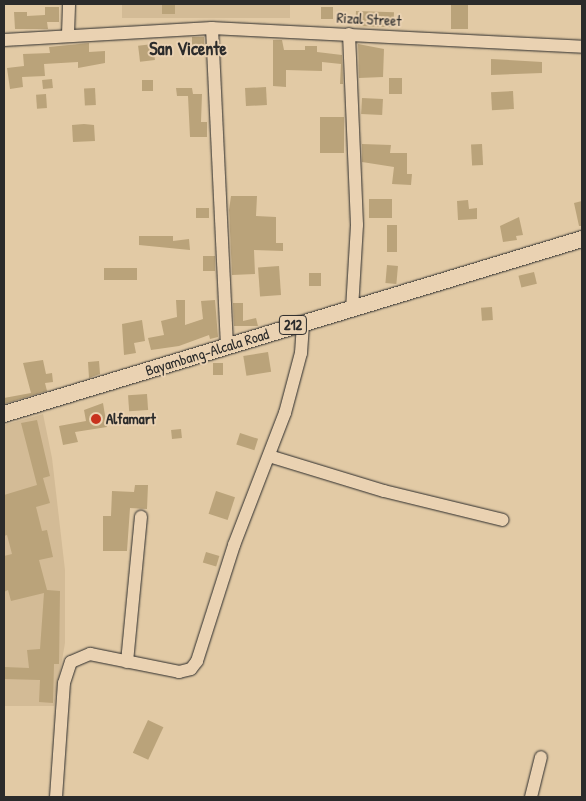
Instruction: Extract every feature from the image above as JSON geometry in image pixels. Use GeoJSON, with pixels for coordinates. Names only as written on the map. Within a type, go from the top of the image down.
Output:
{"type":"FeatureCollection","features":[{"type":"Feature","properties":{"kind":"main road","name":"Bayambang-Alcala Road"},"geometry":{"type":"LineString","coordinates":[[4,414],[227,345],[582,240]]}},
{"type":"Feature","properties":{"kind":"street"},"geometry":{"type":"LineString","coordinates":[[68,4],[68,34]]}},
{"type":"Feature","properties":{"kind":"street"},"geometry":{"type":"LineString","coordinates":[[212,28],[227,345]]}},
{"type":"Feature","properties":{"kind":"street","name":"Rizal Street"},"geometry":{"type":"LineString","coordinates":[[4,40],[68,34],[212,28],[582,47]]}},
{"type":"Feature","properties":{"kind":"street"},"geometry":{"type":"LineString","coordinates":[[349,34],[357,225],[352,309]]}},
{"type":"Feature","properties":{"kind":"street"},"geometry":{"type":"LineString","coordinates":[[56,797],[66,669],[78,658],[90,654],[179,672],[191,669],[197,661],[234,545],[269,456],[296,377],[303,323]]}},
{"type":"Feature","properties":{"kind":"street"},"geometry":{"type":"LineString","coordinates":[[269,456],[384,491],[503,520]]}},
{"type":"Feature","properties":{"kind":"street"},"geometry":{"type":"LineString","coordinates":[[127,662],[141,517]]}},
{"type":"Feature","properties":{"kind":"street"},"geometry":{"type":"LineString","coordinates":[[531,797],[541,757]]}},
{"type":"Feature","properties":{"kind":"shaded area"},"geometry":{"type":"Polygon","coordinates":[[[122,4],[290,4],[290,18],[122,18],[122,4]]]}},
{"type":"Feature","properties":{"kind":"shaded area"},"geometry":{"type":"Polygon","coordinates":[[[43,414],[52,458],[65,570],[65,643],[54,706],[4,706],[4,425],[43,414]]]}},
{"type":"Feature","properties":{"kind":"building"},"geometry":{"type":"Polygon","coordinates":[[[162,4],[175,4],[175,14],[162,14],[162,4]]]}},
{"type":"Feature","properties":{"kind":"building"},"geometry":{"type":"Polygon","coordinates":[[[451,4],[468,4],[468,29],[451,29],[451,4]]]}},
{"type":"Feature","properties":{"kind":"building"},"geometry":{"type":"Polygon","coordinates":[[[45,7],[59,7],[59,22],[47,22],[48,29],[15,29],[14,12],[27,12],[27,16],[45,15],[45,7]]]}},
{"type":"Feature","properties":{"kind":"building"},"geometry":{"type":"Polygon","coordinates":[[[321,7],[333,7],[333,19],[321,19],[321,7]]]}},
{"type":"Feature","properties":{"kind":"building"},"geometry":{"type":"Polygon","coordinates":[[[356,11],[394,12],[393,27],[355,26],[356,11]]]}},
{"type":"Feature","properties":{"kind":"building"},"geometry":{"type":"Polygon","coordinates":[[[192,37],[204,37],[204,45],[192,45],[192,37]]]}},
{"type":"Feature","properties":{"kind":"building"},"geometry":{"type":"Polygon","coordinates":[[[273,40],[282,40],[284,50],[305,50],[305,46],[317,46],[317,52],[342,55],[343,84],[340,84],[341,64],[322,62],[322,71],[286,70],[286,87],[273,86],[273,40]]]}},
{"type":"Feature","properties":{"kind":"building"},"geometry":{"type":"Polygon","coordinates":[[[89,43],[89,52],[105,51],[105,63],[78,68],[78,62],[44,64],[45,76],[22,77],[23,87],[10,89],[7,68],[24,66],[23,54],[50,53],[49,47],[89,43]]]}},
{"type":"Feature","properties":{"kind":"building"},"geometry":{"type":"Polygon","coordinates":[[[153,44],[155,60],[140,62],[138,46],[153,44]]]}},
{"type":"Feature","properties":{"kind":"building"},"geometry":{"type":"Polygon","coordinates":[[[358,44],[384,49],[383,77],[359,78],[358,44]]]}},
{"type":"Feature","properties":{"kind":"building"},"geometry":{"type":"Polygon","coordinates":[[[491,59],[542,62],[542,73],[491,75],[491,59]]]}},
{"type":"Feature","properties":{"kind":"building"},"geometry":{"type":"Polygon","coordinates":[[[389,78],[402,78],[402,94],[389,94],[389,78]]]}},
{"type":"Feature","properties":{"kind":"building"},"geometry":{"type":"Polygon","coordinates":[[[52,79],[53,88],[43,89],[42,80],[52,79]]]}},
{"type":"Feature","properties":{"kind":"building"},"geometry":{"type":"Polygon","coordinates":[[[142,80],[153,80],[153,91],[142,91],[142,80]]]}},
{"type":"Feature","properties":{"kind":"building"},"geometry":{"type":"Polygon","coordinates":[[[266,87],[267,105],[246,106],[245,88],[266,87]]]}},
{"type":"Feature","properties":{"kind":"building"},"geometry":{"type":"Polygon","coordinates":[[[95,88],[96,105],[85,106],[84,89],[95,88]]]}},
{"type":"Feature","properties":{"kind":"building"},"geometry":{"type":"Polygon","coordinates":[[[176,88],[192,88],[193,94],[202,94],[201,122],[207,122],[207,137],[190,137],[188,96],[177,96],[176,88]]]}},
{"type":"Feature","properties":{"kind":"building"},"geometry":{"type":"Polygon","coordinates":[[[513,91],[514,109],[492,110],[491,92],[513,91]]]}},
{"type":"Feature","properties":{"kind":"building"},"geometry":{"type":"Polygon","coordinates":[[[46,94],[47,108],[37,109],[36,95],[46,94]]]}},
{"type":"Feature","properties":{"kind":"building"},"geometry":{"type":"Polygon","coordinates":[[[362,98],[383,99],[382,115],[361,114],[362,98]]]}},
{"type":"Feature","properties":{"kind":"building"},"geometry":{"type":"Polygon","coordinates":[[[320,117],[344,117],[344,153],[320,153],[320,117]]]}},
{"type":"Feature","properties":{"kind":"building"},"geometry":{"type":"Polygon","coordinates":[[[72,125],[94,125],[95,141],[73,142],[72,125]]]}},
{"type":"Feature","properties":{"kind":"building"},"geometry":{"type":"Polygon","coordinates":[[[362,144],[391,145],[390,153],[407,153],[407,174],[412,174],[411,185],[392,184],[394,167],[362,162],[362,144]]]}},
{"type":"Feature","properties":{"kind":"building"},"geometry":{"type":"Polygon","coordinates":[[[482,144],[483,165],[472,166],[471,145],[482,144]]]}},
{"type":"Feature","properties":{"kind":"building"},"geometry":{"type":"Polygon","coordinates":[[[231,196],[257,196],[256,216],[276,217],[276,243],[283,243],[283,251],[254,250],[255,274],[232,275],[229,210],[231,196]]]}},
{"type":"Feature","properties":{"kind":"building"},"geometry":{"type":"Polygon","coordinates":[[[369,199],[392,199],[392,218],[369,218],[369,199]]]}},
{"type":"Feature","properties":{"kind":"building"},"geometry":{"type":"Polygon","coordinates":[[[468,200],[469,209],[477,208],[477,219],[458,220],[457,201],[468,200]]]}},
{"type":"Feature","properties":{"kind":"building"},"geometry":{"type":"Polygon","coordinates":[[[582,201],[582,226],[579,226],[574,203],[582,201]]]}},
{"type":"Feature","properties":{"kind":"building"},"geometry":{"type":"Polygon","coordinates":[[[196,208],[209,208],[209,218],[196,218],[196,208]]]}},
{"type":"Feature","properties":{"kind":"building"},"geometry":{"type":"Polygon","coordinates":[[[519,217],[523,235],[516,236],[517,240],[503,242],[500,226],[519,217]]]}},
{"type":"Feature","properties":{"kind":"building"},"geometry":{"type":"Polygon","coordinates":[[[387,225],[397,225],[397,252],[387,252],[387,225]]]}},
{"type":"Feature","properties":{"kind":"building"},"geometry":{"type":"Polygon","coordinates":[[[139,236],[173,236],[173,241],[189,239],[190,250],[139,245],[139,236]]]}},
{"type":"Feature","properties":{"kind":"building"},"geometry":{"type":"Polygon","coordinates":[[[203,256],[215,256],[215,271],[203,271],[203,256]]]}},
{"type":"Feature","properties":{"kind":"building"},"geometry":{"type":"Polygon","coordinates":[[[387,265],[398,266],[396,284],[385,283],[387,265]]]}},
{"type":"Feature","properties":{"kind":"building"},"geometry":{"type":"Polygon","coordinates":[[[279,266],[281,295],[260,296],[258,267],[279,266]]]}},
{"type":"Feature","properties":{"kind":"building"},"geometry":{"type":"Polygon","coordinates":[[[104,268],[137,268],[137,280],[104,280],[104,268]]]}},
{"type":"Feature","properties":{"kind":"building"},"geometry":{"type":"Polygon","coordinates":[[[534,272],[537,284],[521,288],[518,276],[534,272]]]}},
{"type":"Feature","properties":{"kind":"building"},"geometry":{"type":"Polygon","coordinates":[[[309,273],[321,273],[321,286],[309,286],[309,273]]]}},
{"type":"Feature","properties":{"kind":"building"},"geometry":{"type":"Polygon","coordinates":[[[176,300],[185,300],[185,325],[203,319],[201,301],[215,300],[218,337],[210,339],[209,335],[179,346],[151,350],[148,338],[164,335],[161,321],[177,317],[176,300]]]}},
{"type":"Feature","properties":{"kind":"building"},"geometry":{"type":"Polygon","coordinates":[[[233,303],[243,303],[243,321],[256,318],[258,326],[234,326],[233,303]]]}},
{"type":"Feature","properties":{"kind":"building"},"geometry":{"type":"Polygon","coordinates":[[[492,307],[493,320],[482,321],[481,308],[492,307]]]}},
{"type":"Feature","properties":{"kind":"building"},"geometry":{"type":"Polygon","coordinates":[[[142,320],[145,341],[134,343],[136,353],[124,355],[122,324],[142,320]]]}},
{"type":"Feature","properties":{"kind":"building"},"geometry":{"type":"Polygon","coordinates":[[[268,352],[271,372],[246,376],[243,356],[268,352]]]}},
{"type":"Feature","properties":{"kind":"building"},"geometry":{"type":"Polygon","coordinates":[[[43,360],[46,374],[52,373],[53,382],[45,383],[47,391],[4,404],[4,398],[31,393],[23,363],[43,360]]]}},
{"type":"Feature","properties":{"kind":"building"},"geometry":{"type":"Polygon","coordinates":[[[99,361],[100,374],[89,378],[88,362],[99,361]]]}},
{"type":"Feature","properties":{"kind":"building"},"geometry":{"type":"Polygon","coordinates":[[[213,363],[223,363],[223,375],[213,375],[213,363]]]}},
{"type":"Feature","properties":{"kind":"building"},"geometry":{"type":"Polygon","coordinates":[[[147,394],[148,410],[129,411],[128,395],[147,394]]]}},
{"type":"Feature","properties":{"kind":"building"},"geometry":{"type":"Polygon","coordinates":[[[103,403],[107,427],[75,432],[78,442],[63,445],[59,426],[86,421],[84,410],[103,403]]]}},
{"type":"Feature","properties":{"kind":"building"},"geometry":{"type":"Polygon","coordinates":[[[37,420],[50,476],[43,478],[50,503],[36,507],[42,531],[47,530],[53,557],[39,560],[47,590],[60,591],[59,664],[54,664],[53,703],[39,702],[40,680],[4,679],[4,667],[29,668],[27,650],[40,649],[44,593],[11,601],[8,590],[4,592],[4,556],[12,554],[7,535],[4,536],[4,495],[37,485],[21,423],[37,420]]]}},
{"type":"Feature","properties":{"kind":"building"},"geometry":{"type":"Polygon","coordinates":[[[181,429],[182,438],[172,439],[171,430],[181,429]]]}},
{"type":"Feature","properties":{"kind":"building"},"geometry":{"type":"Polygon","coordinates":[[[240,433],[258,439],[254,450],[236,444],[240,433]]]}},
{"type":"Feature","properties":{"kind":"building"},"geometry":{"type":"Polygon","coordinates":[[[135,485],[148,485],[147,509],[130,508],[127,551],[103,551],[103,516],[111,516],[112,491],[134,492],[135,485]]]}},
{"type":"Feature","properties":{"kind":"building"},"geometry":{"type":"Polygon","coordinates":[[[216,491],[235,497],[228,520],[209,514],[216,491]]]}},
{"type":"Feature","properties":{"kind":"building"},"geometry":{"type":"Polygon","coordinates":[[[206,552],[219,556],[216,567],[203,563],[206,552]]]}},
{"type":"Feature","properties":{"kind":"building"},"geometry":{"type":"Polygon","coordinates":[[[148,720],[163,727],[148,760],[133,753],[148,720]]]}},
{"type":"Feature","properties":{"kind":"place","name":"Alfamart"},"geometry":{"type":"Point","coordinates":[96,419]}},
{"type":"Feature","properties":{"kind":"district","name":"San Vicente"},"geometry":{"type":"Point","coordinates":[188,49]}}]}
